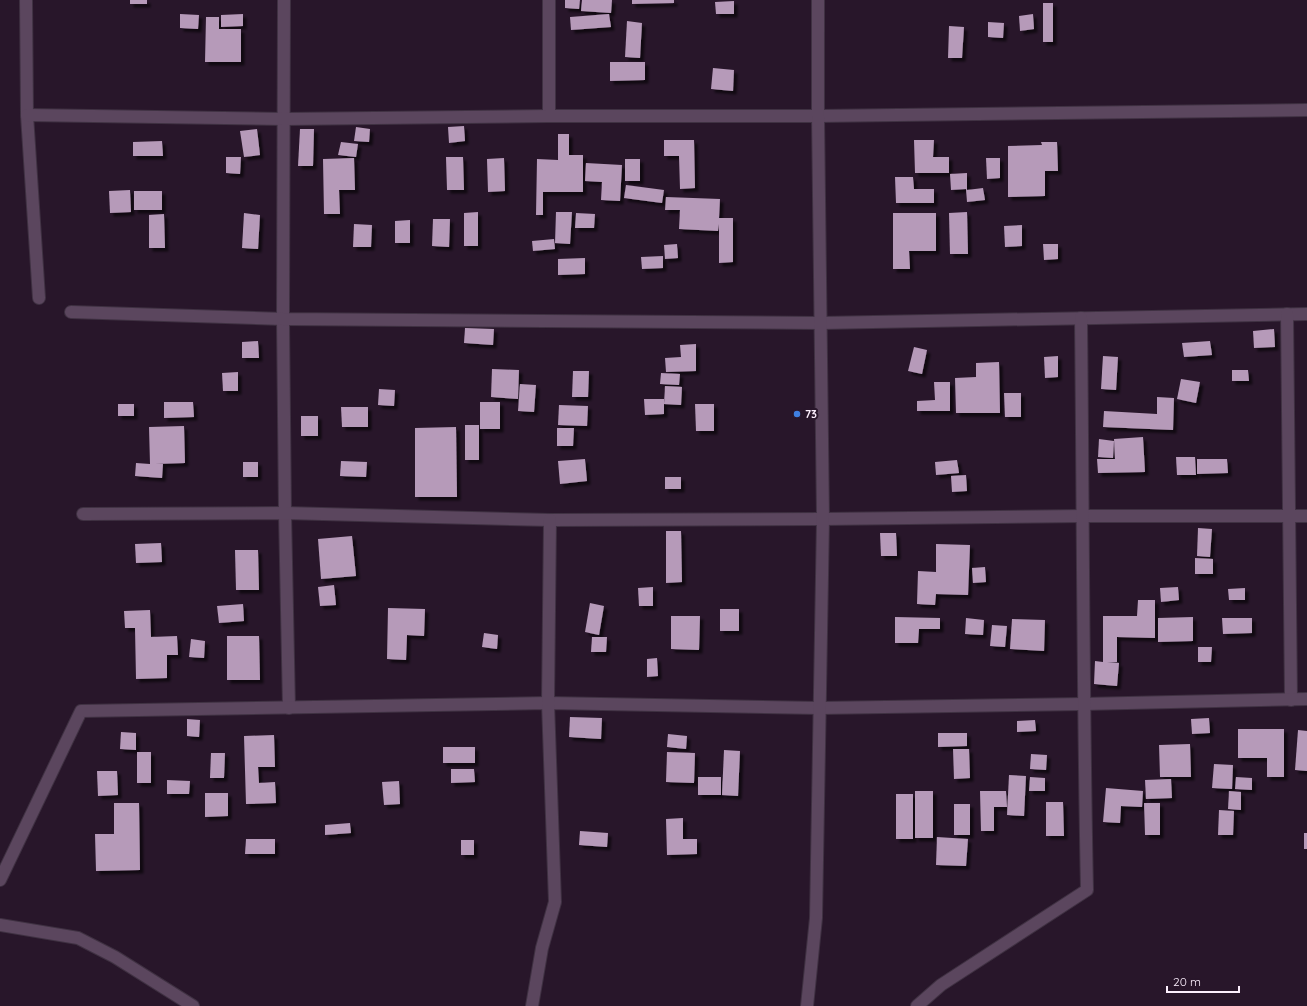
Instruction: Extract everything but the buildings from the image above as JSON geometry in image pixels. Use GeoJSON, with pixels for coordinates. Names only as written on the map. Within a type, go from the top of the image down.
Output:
{"type":"FeatureCollection","features":[{"type":"Feature","properties":{"kind":"street"},"geometry":{"type":"LineString","coordinates":[[26,0],[27,114],[38,298]]}},
{"type":"Feature","properties":{"kind":"street"},"geometry":{"type":"LineString","coordinates":[[284,0],[283,318],[289,708]]}},
{"type":"Feature","properties":{"kind":"street"},"geometry":{"type":"LineString","coordinates":[[548,0],[549,116]]}},
{"type":"Feature","properties":{"kind":"street"},"geometry":{"type":"LineString","coordinates":[[807,1006],[816,918],[823,519],[818,0]]}},
{"type":"Feature","properties":{"kind":"street"},"geometry":{"type":"LineString","coordinates":[[27,114],[284,119],[549,116],[818,116],[1307,110]]}},
{"type":"Feature","properties":{"kind":"street"},"geometry":{"type":"LineString","coordinates":[[71,312],[283,318],[821,323],[1307,314]]}},
{"type":"Feature","properties":{"kind":"street"},"geometry":{"type":"LineString","coordinates":[[1287,314],[1291,700]]}},
{"type":"Feature","properties":{"kind":"street"},"geometry":{"type":"LineString","coordinates":[[917,1006],[942,985],[1087,890],[1080,318]]}},
{"type":"Feature","properties":{"kind":"street"},"geometry":{"type":"LineString","coordinates":[[83,514],[285,513],[550,520],[1307,516]]}},
{"type":"Feature","properties":{"kind":"street"},"geometry":{"type":"LineString","coordinates":[[532,1006],[542,948],[555,902],[548,703],[550,520]]}},
{"type":"Feature","properties":{"kind":"street"},"geometry":{"type":"LineString","coordinates":[[0,880],[81,711],[548,703],[819,708],[1307,699]]}},
{"type":"Feature","properties":{"kind":"street"},"geometry":{"type":"LineString","coordinates":[[0,925],[78,938],[115,957],[192,1006]]}},
{"type":"Feature","properties":{"kind":"place","name":"73"},"geometry":{"type":"Point","coordinates":[797,414]}}]}
